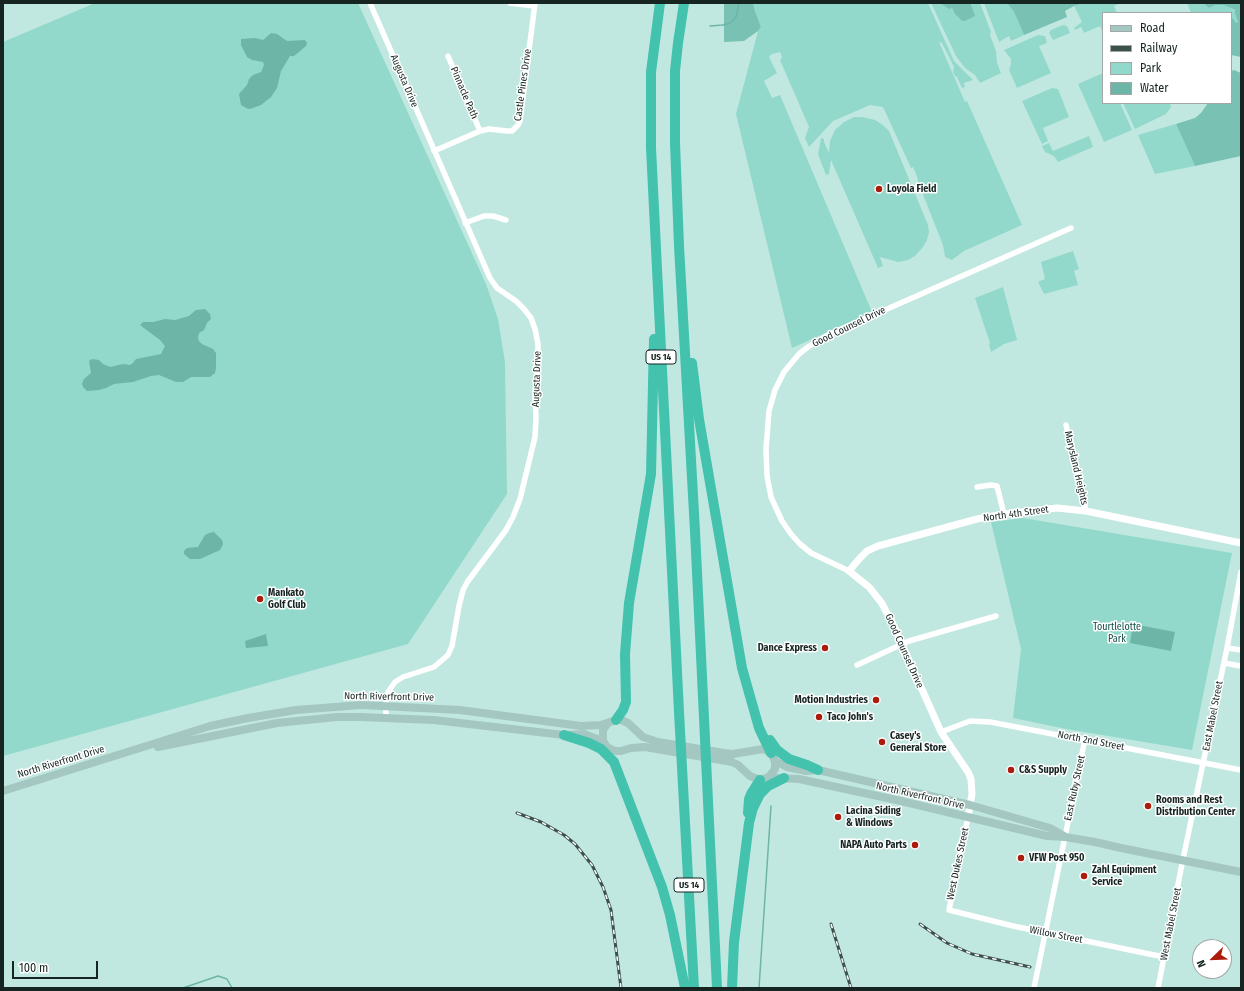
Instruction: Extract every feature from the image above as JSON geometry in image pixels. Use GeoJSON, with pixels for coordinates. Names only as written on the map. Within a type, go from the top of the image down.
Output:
{"type":"FeatureCollection","features":[{"type":"Feature","properties":{"kind":"highway","name":"US 14"},"geometry":{"type":"LineString","coordinates":[[660,3],[651,72],[650,110],[678,712],[694,988]]}},
{"type":"Feature","properties":{"kind":"highway","name":"US 14"},"geometry":{"type":"LineString","coordinates":[[684,3],[675,72],[674,106],[679,246],[717,988]]}},
{"type":"Feature","properties":{"kind":"highway"},"geometry":{"type":"LineString","coordinates":[[679,246],[694,386],[742,668],[759,728],[773,757]]}},
{"type":"Feature","properties":{"kind":"highway"},"geometry":{"type":"LineString","coordinates":[[612,721],[623,710],[626,702],[625,654],[629,603],[651,474],[655,322],[658,275]]}},
{"type":"Feature","properties":{"kind":"highway"},"geometry":{"type":"LineString","coordinates":[[752,706],[764,730],[777,750],[789,759],[818,770]]}},
{"type":"Feature","properties":{"kind":"highway"},"geometry":{"type":"LineString","coordinates":[[564,735],[606,747],[614,762],[662,887],[680,957],[685,988]]}},
{"type":"Feature","properties":{"kind":"highway"},"geometry":{"type":"LineString","coordinates":[[732,988],[734,942],[749,823],[749,799],[751,794],[765,778]]}},
{"type":"Feature","properties":{"kind":"highway"},"geometry":{"type":"LineString","coordinates":[[749,823],[753,808],[760,794],[768,786],[784,778]]}},
{"type":"Feature","properties":{"kind":"main road","name":"North Riverfront Drive"},"geometry":{"type":"LineString","coordinates":[[3,791],[210,726],[296,710],[361,705],[460,710],[581,726],[601,725],[612,721]]}},
{"type":"Feature","properties":{"kind":"main road","name":"North Riverfront Drive"},"geometry":{"type":"LineString","coordinates":[[126,753],[277,722],[360,717],[434,720],[564,735],[584,734],[606,747],[618,751],[645,747],[732,758],[758,749],[763,749],[787,767],[806,771],[818,770],[970,805],[1050,828],[1065,836]]}},
{"type":"Feature","properties":{"kind":"main road"},"geometry":{"type":"LineString","coordinates":[[606,747],[603,730],[612,721],[624,720],[643,736],[649,739],[716,752],[732,758],[750,776],[765,778],[775,769],[773,757]]}},
{"type":"Feature","properties":{"kind":"main road","name":"North Riverfront Drive"},"geometry":{"type":"LineString","coordinates":[[765,778],[799,779],[1047,836],[1065,836],[1241,872]]}},
{"type":"Feature","properties":{"kind":"street","name":"Augusta Drive"},"geometry":{"type":"LineString","coordinates":[[370,3],[490,278],[497,288],[516,301],[531,318],[538,344],[535,396],[535,437],[520,499],[513,517],[506,530],[463,590],[452,646],[446,659],[434,667],[404,677],[396,682],[388,692],[386,707]]}},
{"type":"Feature","properties":{"kind":"street"},"geometry":{"type":"LineString","coordinates":[[510,3],[534,4]]}},
{"type":"Feature","properties":{"kind":"street","name":"Castle Pines Drive"},"geometry":{"type":"LineString","coordinates":[[434,151],[480,131],[489,129],[512,131],[518,125],[520,121],[534,4]]}},
{"type":"Feature","properties":{"kind":"street","name":"Pinnacle Path"},"geometry":{"type":"LineString","coordinates":[[448,56],[480,131]]}},
{"type":"Feature","properties":{"kind":"street"},"geometry":{"type":"LineString","coordinates":[[465,223],[484,216],[493,216],[506,220]]}},
{"type":"Feature","properties":{"kind":"street","name":"Good Counsel Drive"},"geometry":{"type":"LineString","coordinates":[[968,817],[972,794],[971,779],[968,772],[941,732],[892,622],[881,602],[868,587],[849,571],[811,553],[800,544],[782,521],[771,497],[767,476],[766,449],[769,411],[775,390],[784,372],[799,354],[812,344],[828,335],[1071,228]]}},
{"type":"Feature","properties":{"kind":"street","name":"Marysland Heights"},"geometry":{"type":"LineString","coordinates":[[1066,425],[1086,511]]}},
{"type":"Feature","properties":{"kind":"street"},"geometry":{"type":"LineString","coordinates":[[977,487],[991,484],[998,486],[1004,514]]}},
{"type":"Feature","properties":{"kind":"street","name":"North 4th Street"},"geometry":{"type":"LineString","coordinates":[[849,571],[867,551],[878,546],[1004,514],[1057,508],[1086,511],[1241,543]]}},
{"type":"Feature","properties":{"kind":"street","name":"East Mabel Street"},"geometry":{"type":"LineString","coordinates":[[1183,860],[1228,648],[1241,572]]}},
{"type":"Feature","properties":{"kind":"street"},"geometry":{"type":"LineString","coordinates":[[857,665],[902,645],[930,635],[996,616]]}},
{"type":"Feature","properties":{"kind":"street"},"geometry":{"type":"LineString","coordinates":[[1228,648],[1241,650]]}},
{"type":"Feature","properties":{"kind":"street"},"geometry":{"type":"LineString","coordinates":[[1224,663],[1241,666]]}},
{"type":"Feature","properties":{"kind":"street"},"geometry":{"type":"LineString","coordinates":[[386,707],[386,718]]}},
{"type":"Feature","properties":{"kind":"street","name":"North 2nd Street"},"geometry":{"type":"LineString","coordinates":[[941,732],[961,724],[980,720],[1241,770]]}},
{"type":"Feature","properties":{"kind":"street","name":"East Ruby Street"},"geometry":{"type":"LineString","coordinates":[[1034,988],[1085,739]]}},
{"type":"Feature","properties":{"kind":"street","name":"West Dukes Street"},"geometry":{"type":"LineString","coordinates":[[949,910],[968,817]]}},
{"type":"Feature","properties":{"kind":"street","name":"West Mabel Street"},"geometry":{"type":"LineString","coordinates":[[1158,988],[1183,860]]}},
{"type":"Feature","properties":{"kind":"street","name":"Willow Street"},"geometry":{"type":"LineString","coordinates":[[949,910],[1164,957]]}},
{"type":"Feature","properties":{"kind":"green space"},"geometry":{"type":"Polygon","coordinates":[[[95,3],[358,3],[486,284],[498,319],[505,362],[507,494],[408,644],[3,756],[3,42],[95,3]]]}},
{"type":"Feature","properties":{"kind":"green space"},"geometry":{"type":"Polygon","coordinates":[[[753,3],[928,3],[954,61],[973,80],[964,83],[965,87],[962,88],[953,72],[954,67],[942,43],[939,42],[1022,225],[964,251],[952,260],[945,257],[943,245],[915,171],[913,167],[911,168],[883,107],[870,105],[833,121],[809,147],[805,138],[809,127],[780,60],[782,58],[781,54],[780,52],[772,54],[769,57],[777,73],[764,81],[772,98],[780,95],[872,312],[792,348],[736,114],[758,31],[761,27],[753,3]]]}},
{"type":"Feature","properties":{"kind":"green space"},"geometry":{"type":"Polygon","coordinates":[[[931,3],[940,3],[952,8],[955,14],[962,21],[972,3],[980,3],[991,32],[990,35],[996,51],[997,63],[1001,73],[980,83],[975,75],[965,68],[956,56],[931,3]]]}},
{"type":"Feature","properties":{"kind":"green space"},"geometry":{"type":"Polygon","coordinates":[[[984,3],[1007,3],[1014,12],[1024,35],[1011,41],[1009,36],[999,42],[984,3]]]}},
{"type":"Feature","properties":{"kind":"green space"},"geometry":{"type":"Polygon","coordinates":[[[1084,3],[1121,3],[1114,6],[1117,12],[1102,12],[1102,31],[1100,26],[1084,33],[1081,27],[1075,30],[1074,28],[1082,22],[1074,6],[1084,3]]]}},
{"type":"Feature","properties":{"kind":"green space"},"geometry":{"type":"Polygon","coordinates":[[[1187,3],[1203,3],[1209,8],[1216,5],[1226,5],[1235,11],[1238,22],[1236,24],[1232,18],[1232,12],[1191,12],[1187,3]]]}},
{"type":"Feature","properties":{"kind":"green space"},"geometry":{"type":"Polygon","coordinates":[[[1063,25],[1067,26],[1070,33],[1053,40],[1049,33],[1051,30],[1063,25]]]}},
{"type":"Feature","properties":{"kind":"green space"},"geometry":{"type":"Polygon","coordinates":[[[1038,35],[1045,36],[1047,43],[1039,46],[1051,73],[1017,88],[1009,70],[1011,59],[1004,50],[1038,35]]]}},
{"type":"Feature","properties":{"kind":"green space"},"geometry":{"type":"Polygon","coordinates":[[[1102,73],[1102,104],[1120,104],[1132,130],[1104,142],[1078,84],[1102,73]]]}},
{"type":"Feature","properties":{"kind":"green space"},"geometry":{"type":"Polygon","coordinates":[[[1052,88],[1058,89],[1069,117],[1043,128],[1048,141],[1042,144],[1022,101],[1052,88]]]}},
{"type":"Feature","properties":{"kind":"green space"},"geometry":{"type":"Polygon","coordinates":[[[1123,104],[1170,104],[1171,107],[1166,114],[1135,129],[1123,104]]]}},
{"type":"Feature","properties":{"kind":"green space"},"geometry":{"type":"Polygon","coordinates":[[[854,117],[875,120],[889,131],[928,225],[929,232],[927,240],[915,256],[908,260],[898,262],[880,257],[883,266],[878,268],[831,160],[829,174],[826,175],[818,154],[821,138],[824,139],[829,153],[830,141],[835,130],[844,122],[854,117]]]}},
{"type":"Feature","properties":{"kind":"green space"},"geometry":{"type":"Polygon","coordinates":[[[1176,124],[1195,166],[1155,174],[1138,135],[1176,124]]]}},
{"type":"Feature","properties":{"kind":"green space"},"geometry":{"type":"Polygon","coordinates":[[[1089,136],[1093,147],[1058,162],[1054,156],[1045,152],[1042,146],[1049,143],[1053,151],[1089,136]]]}},
{"type":"Feature","properties":{"kind":"green space"},"geometry":{"type":"Polygon","coordinates":[[[1073,251],[1079,269],[1074,271],[1078,285],[1044,294],[1038,282],[1045,279],[1041,262],[1073,251]]]}},
{"type":"Feature","properties":{"kind":"green space"},"geometry":{"type":"Polygon","coordinates":[[[1003,287],[1017,340],[1004,344],[991,352],[989,345],[990,343],[975,298],[1003,287]]]}},
{"type":"Feature","properties":{"kind":"green space","name":"Tourtlelotte Park"},"geometry":{"type":"Polygon","coordinates":[[[1023,518],[1232,553],[1192,750],[1066,729],[1013,718],[1021,649],[991,522],[1023,518]]]}},
{"type":"Feature","properties":{"kind":"shaded area"},"geometry":{"type":"Polygon","coordinates":[[[724,3],[753,3],[761,27],[744,41],[724,42],[724,3]]]}},
{"type":"Feature","properties":{"kind":"shaded area"},"geometry":{"type":"Polygon","coordinates":[[[940,3],[972,3],[971,5],[975,16],[962,21],[955,14],[952,8],[949,9],[940,3]]]}},
{"type":"Feature","properties":{"kind":"shaded area"},"geometry":{"type":"Polygon","coordinates":[[[1007,3],[1084,3],[1065,11],[1067,17],[1024,35],[1014,12],[1007,3]]]}},
{"type":"Feature","properties":{"kind":"shaded area"},"geometry":{"type":"Polygon","coordinates":[[[1203,3],[1241,3],[1241,57],[1232,55],[1232,17],[1236,23],[1238,22],[1235,10],[1224,5],[1216,5],[1209,8],[1203,3]]]}},
{"type":"Feature","properties":{"kind":"shaded area"},"geometry":{"type":"Polygon","coordinates":[[[1232,71],[1241,73],[1241,156],[1195,166],[1176,124],[1195,118],[1201,113],[1207,104],[1232,104],[1232,71]]]}},
{"type":"Feature","properties":{"kind":"water"},"geometry":{"type":"Polygon","coordinates":[[[271,33],[277,34],[287,41],[305,40],[307,43],[306,46],[294,56],[290,56],[281,71],[277,88],[271,97],[261,105],[250,109],[246,108],[241,105],[239,94],[253,75],[261,72],[264,65],[263,62],[252,60],[247,57],[241,45],[241,39],[255,38],[263,40],[271,33]]]}},
{"type":"Feature","properties":{"kind":"water"},"geometry":{"type":"Polygon","coordinates":[[[205,309],[210,314],[211,319],[207,323],[204,330],[199,333],[198,338],[202,344],[213,349],[216,353],[215,373],[210,377],[191,377],[183,382],[176,382],[159,375],[133,382],[114,384],[99,390],[87,391],[83,387],[82,384],[84,379],[91,373],[89,361],[92,359],[99,360],[103,364],[110,367],[123,364],[130,365],[136,359],[161,354],[165,346],[160,340],[140,325],[143,322],[153,322],[165,319],[175,320],[189,316],[196,310],[205,309]]]}},
{"type":"Feature","properties":{"kind":"water"},"geometry":{"type":"Polygon","coordinates":[[[214,532],[222,540],[223,544],[220,550],[200,559],[190,559],[184,554],[184,551],[187,548],[198,547],[205,535],[214,532]]]}},
{"type":"Feature","properties":{"kind":"water"},"geometry":{"type":"Polygon","coordinates":[[[1133,624],[1175,632],[1171,651],[1130,643],[1133,624]]]}},
{"type":"Feature","properties":{"kind":"water"},"geometry":{"type":"Polygon","coordinates":[[[266,634],[268,646],[246,648],[245,641],[266,634]]]}},
{"type":"Feature","properties":{"kind":"waterway"},"geometry":{"type":"LineString","coordinates":[[710,26],[730,23],[736,17],[739,3]]}},
{"type":"Feature","properties":{"kind":"waterway"},"geometry":{"type":"LineString","coordinates":[[759,988],[771,806]]}},
{"type":"Feature","properties":{"kind":"waterway"},"geometry":{"type":"LineString","coordinates":[[183,988],[218,976],[227,979],[232,988]]}},
{"type":"Feature","properties":{"kind":"railway"},"geometry":{"type":"LineString","coordinates":[[517,813],[541,822],[564,835],[575,844],[592,865],[603,887],[611,910],[621,988]]}},
{"type":"Feature","properties":{"kind":"railway"},"geometry":{"type":"LineString","coordinates":[[831,924],[851,988]]}},
{"type":"Feature","properties":{"kind":"railway"},"geometry":{"type":"LineString","coordinates":[[920,924],[947,943],[972,954],[1030,967]]}},
{"type":"Feature","properties":{"kind":"place","name":"Loyola Field"},"geometry":{"type":"Point","coordinates":[879,189]}},
{"type":"Feature","properties":{"kind":"place","name":"Mankato Golf Club"},"geometry":{"type":"Point","coordinates":[260,599]}},
{"type":"Feature","properties":{"kind":"place","name":"Dance Express"},"geometry":{"type":"Point","coordinates":[825,648]}},
{"type":"Feature","properties":{"kind":"place","name":"Motion Industries"},"geometry":{"type":"Point","coordinates":[876,700]}},
{"type":"Feature","properties":{"kind":"place","name":"Taco John's"},"geometry":{"type":"Point","coordinates":[819,717]}},
{"type":"Feature","properties":{"kind":"place","name":"Casey's General Store"},"geometry":{"type":"Point","coordinates":[882,742]}},
{"type":"Feature","properties":{"kind":"place","name":"C&S Supply"},"geometry":{"type":"Point","coordinates":[1011,770]}},
{"type":"Feature","properties":{"kind":"place","name":"Rooms and Rest Distribution Center"},"geometry":{"type":"Point","coordinates":[1148,806]}},
{"type":"Feature","properties":{"kind":"place","name":"Lacina Siding & Windows"},"geometry":{"type":"Point","coordinates":[838,817]}},
{"type":"Feature","properties":{"kind":"place","name":"NAPA Auto Parts"},"geometry":{"type":"Point","coordinates":[915,845]}},
{"type":"Feature","properties":{"kind":"place","name":"VFW Post 950"},"geometry":{"type":"Point","coordinates":[1021,858]}},
{"type":"Feature","properties":{"kind":"place","name":"Zahl Equipment Service"},"geometry":{"type":"Point","coordinates":[1084,876]}}]}
